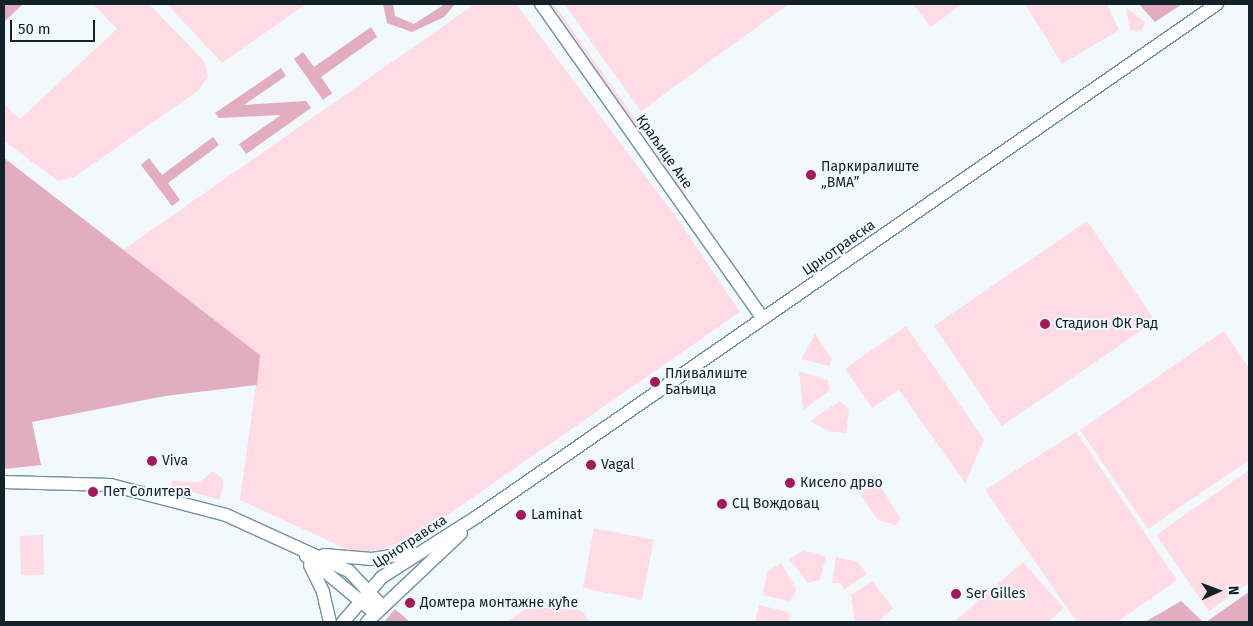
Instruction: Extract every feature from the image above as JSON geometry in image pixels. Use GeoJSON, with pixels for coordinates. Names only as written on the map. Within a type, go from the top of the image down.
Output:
{"type":"FeatureCollection","features":[{"type":"Feature","properties":{"kind":"main road","name":"Краљице Ане"},"geometry":{"type":"LineString","coordinates":[[541,4],[763,319]]}},
{"type":"Feature","properties":{"kind":"main road","name":"Црнотравска"},"geometry":{"type":"LineString","coordinates":[[343,622],[370,588],[422,550],[478,516],[1217,4]]}},
{"type":"Feature","properties":{"kind":"main road"},"geometry":{"type":"LineString","coordinates":[[4,482],[81,482],[159,496],[243,521],[302,552],[350,571],[370,588],[374,614]]}},
{"type":"Feature","properties":{"kind":"main road","name":"Црнотравска"},"geometry":{"type":"LineString","coordinates":[[374,614],[478,516]]}},
{"type":"Feature","properties":{"kind":"main road"},"geometry":{"type":"LineString","coordinates":[[302,552],[372,559],[422,550]]}},
{"type":"Feature","properties":{"kind":"main road"},"geometry":{"type":"LineString","coordinates":[[302,552],[374,614]]}},
{"type":"Feature","properties":{"kind":"main road"},"geometry":{"type":"LineString","coordinates":[[302,552],[323,592],[330,622]]}},
{"type":"Feature","properties":{"kind":"shaded area"},"geometry":{"type":"Polygon","coordinates":[[[4,4],[23,4],[4,22],[4,4]]]}},
{"type":"Feature","properties":{"kind":"shaded area"},"geometry":{"type":"Polygon","coordinates":[[[93,4],[149,4],[204,61],[208,77],[198,91],[74,177],[58,181],[4,141],[4,104],[20,119],[117,29],[93,4]]]}},
{"type":"Feature","properties":{"kind":"shaded area"},"geometry":{"type":"Polygon","coordinates":[[[167,4],[306,4],[222,63],[167,4]]]}},
{"type":"Feature","properties":{"kind":"shaded area"},"geometry":{"type":"Polygon","coordinates":[[[383,4],[393,4],[395,16],[414,24],[445,4],[455,4],[444,17],[412,32],[387,23],[383,4]]]}},
{"type":"Feature","properties":{"kind":"shaded area"},"geometry":{"type":"Polygon","coordinates":[[[475,4],[516,4],[679,221],[740,312],[417,536],[379,550],[353,552],[240,500],[260,355],[123,250],[475,4]]]}},
{"type":"Feature","properties":{"kind":"shaded area"},"geometry":{"type":"Polygon","coordinates":[[[547,4],[554,4],[643,130],[635,128],[547,4]]]}},
{"type":"Feature","properties":{"kind":"shaded area"},"geometry":{"type":"Polygon","coordinates":[[[564,4],[789,4],[641,111],[564,4]]]}},
{"type":"Feature","properties":{"kind":"shaded area"},"geometry":{"type":"Polygon","coordinates":[[[913,4],[962,4],[931,27],[913,4]]]}},
{"type":"Feature","properties":{"kind":"shaded area"},"geometry":{"type":"Polygon","coordinates":[[[1025,4],[1107,4],[1119,30],[1062,64],[1025,4]]]}},
{"type":"Feature","properties":{"kind":"shaded area"},"geometry":{"type":"Polygon","coordinates":[[[1139,4],[1182,4],[1155,22],[1139,4]]]}},
{"type":"Feature","properties":{"kind":"shaded area"},"geometry":{"type":"Polygon","coordinates":[[[1126,8],[1145,22],[1142,31],[1130,30],[1126,8]]]}},
{"type":"Feature","properties":{"kind":"shaded area"},"geometry":{"type":"Polygon","coordinates":[[[371,27],[377,37],[321,77],[332,93],[323,100],[294,59],[303,52],[314,67],[371,27]]]}},
{"type":"Feature","properties":{"kind":"shaded area"},"geometry":{"type":"Polygon","coordinates":[[[281,68],[286,76],[244,105],[306,101],[311,108],[246,154],[239,144],[281,115],[219,118],[215,113],[281,68]]]}},
{"type":"Feature","properties":{"kind":"shaded area"},"geometry":{"type":"Polygon","coordinates":[[[213,137],[219,145],[168,183],[180,200],[172,206],[141,165],[149,158],[162,175],[213,137]]]}},
{"type":"Feature","properties":{"kind":"shaded area"},"geometry":{"type":"Polygon","coordinates":[[[655,145],[686,191],[685,197],[656,157],[655,145]]]}},
{"type":"Feature","properties":{"kind":"shaded area"},"geometry":{"type":"Polygon","coordinates":[[[4,158],[260,355],[257,385],[165,396],[32,422],[41,465],[4,469],[4,158]]]}},
{"type":"Feature","properties":{"kind":"shaded area","name":"Стадион ФК Рад"},"geometry":{"type":"Polygon","coordinates":[[[1087,221],[1155,321],[1002,426],[934,326],[1087,221]]]}},
{"type":"Feature","properties":{"kind":"shaded area"},"geometry":{"type":"Polygon","coordinates":[[[906,326],[984,440],[965,483],[899,390],[872,408],[845,369],[906,326]]]}},
{"type":"Feature","properties":{"kind":"shaded area"},"geometry":{"type":"Polygon","coordinates":[[[1224,331],[1249,368],[1249,460],[1148,529],[1080,430],[1224,331]]]}},
{"type":"Feature","properties":{"kind":"shaded area"},"geometry":{"type":"Polygon","coordinates":[[[815,334],[832,359],[829,366],[801,359],[815,334]]]}},
{"type":"Feature","properties":{"kind":"shaded area"},"geometry":{"type":"Polygon","coordinates":[[[799,371],[828,380],[830,390],[803,410],[799,371]]]}},
{"type":"Feature","properties":{"kind":"shaded area"},"geometry":{"type":"Polygon","coordinates":[[[840,401],[849,409],[846,433],[828,431],[810,421],[840,401]]]}},
{"type":"Feature","properties":{"kind":"shaded area"},"geometry":{"type":"Polygon","coordinates":[[[1076,432],[1177,580],[1117,622],[1077,622],[985,490],[1076,432]]]}},
{"type":"Feature","properties":{"kind":"shaded area"},"geometry":{"type":"Polygon","coordinates":[[[1249,470],[1249,583],[1209,611],[1156,535],[1249,470]]]}},
{"type":"Feature","properties":{"kind":"shaded area"},"geometry":{"type":"Polygon","coordinates":[[[213,471],[224,480],[220,500],[171,486],[172,481],[200,482],[213,471]]]}},
{"type":"Feature","properties":{"kind":"shaded area"},"geometry":{"type":"Polygon","coordinates":[[[874,476],[901,519],[896,525],[878,520],[861,496],[868,477],[874,476]]]}},
{"type":"Feature","properties":{"kind":"shaded area"},"geometry":{"type":"Polygon","coordinates":[[[594,528],[654,540],[642,600],[583,588],[594,528]]]}},
{"type":"Feature","properties":{"kind":"shaded area"},"geometry":{"type":"Polygon","coordinates":[[[43,535],[44,575],[21,575],[20,536],[43,535]]]}},
{"type":"Feature","properties":{"kind":"shaded area"},"geometry":{"type":"Polygon","coordinates":[[[803,551],[826,556],[820,580],[808,583],[789,559],[803,551]]]}},
{"type":"Feature","properties":{"kind":"shaded area"},"geometry":{"type":"Polygon","coordinates":[[[836,557],[858,562],[867,574],[844,590],[841,583],[832,583],[836,557]]]}},
{"type":"Feature","properties":{"kind":"shaded area"},"geometry":{"type":"Polygon","coordinates":[[[1023,562],[1064,608],[1048,622],[954,622],[1023,562]]]}},
{"type":"Feature","properties":{"kind":"shaded area"},"geometry":{"type":"Polygon","coordinates":[[[781,563],[797,590],[790,601],[762,595],[768,571],[781,563]]]}},
{"type":"Feature","properties":{"kind":"shaded area"},"geometry":{"type":"Polygon","coordinates":[[[872,581],[893,608],[878,622],[855,622],[851,595],[872,581]]]}},
{"type":"Feature","properties":{"kind":"shaded area"},"geometry":{"type":"Polygon","coordinates":[[[1249,592],[1249,622],[1206,622],[1249,592]]]}},
{"type":"Feature","properties":{"kind":"shaded area"},"geometry":{"type":"Polygon","coordinates":[[[1181,601],[1203,622],[1145,622],[1181,601]]]}},
{"type":"Feature","properties":{"kind":"shaded area"},"geometry":{"type":"Polygon","coordinates":[[[759,605],[789,612],[790,622],[755,622],[759,605]]]}},
{"type":"Feature","properties":{"kind":"shaded area"},"geometry":{"type":"Polygon","coordinates":[[[528,607],[581,610],[590,622],[506,622],[528,607]]]}},
{"type":"Feature","properties":{"kind":"shaded area"},"geometry":{"type":"Polygon","coordinates":[[[395,609],[410,622],[384,622],[395,609]]]}},
{"type":"Feature","properties":{"kind":"place","name":"Паркиралиште „ВМА”"},"geometry":{"type":"Point","coordinates":[811,175]}},
{"type":"Feature","properties":{"kind":"place","name":"Стадион ФК Рад"},"geometry":{"type":"Point","coordinates":[1045,324]}},
{"type":"Feature","properties":{"kind":"place","name":"Пливалиште Бањица"},"geometry":{"type":"Point","coordinates":[655,382]}},
{"type":"Feature","properties":{"kind":"place","name":"Viva"},"geometry":{"type":"Point","coordinates":[152,461]}},
{"type":"Feature","properties":{"kind":"place","name":"Vagal"},"geometry":{"type":"Point","coordinates":[591,465]}},
{"type":"Feature","properties":{"kind":"place","name":"Кисело дрво"},"geometry":{"type":"Point","coordinates":[790,483]}},
{"type":"Feature","properties":{"kind":"place","name":"Пет Солитера"},"geometry":{"type":"Point","coordinates":[93,492]}},
{"type":"Feature","properties":{"kind":"place","name":"СЦ Вождовац"},"geometry":{"type":"Point","coordinates":[722,504]}},
{"type":"Feature","properties":{"kind":"place","name":"Laminat"},"geometry":{"type":"Point","coordinates":[521,515]}},
{"type":"Feature","properties":{"kind":"place","name":"Ser Gilles"},"geometry":{"type":"Point","coordinates":[956,594]}},
{"type":"Feature","properties":{"kind":"place","name":"Домтера монтажне куће"},"geometry":{"type":"Point","coordinates":[410,603]}}]}
